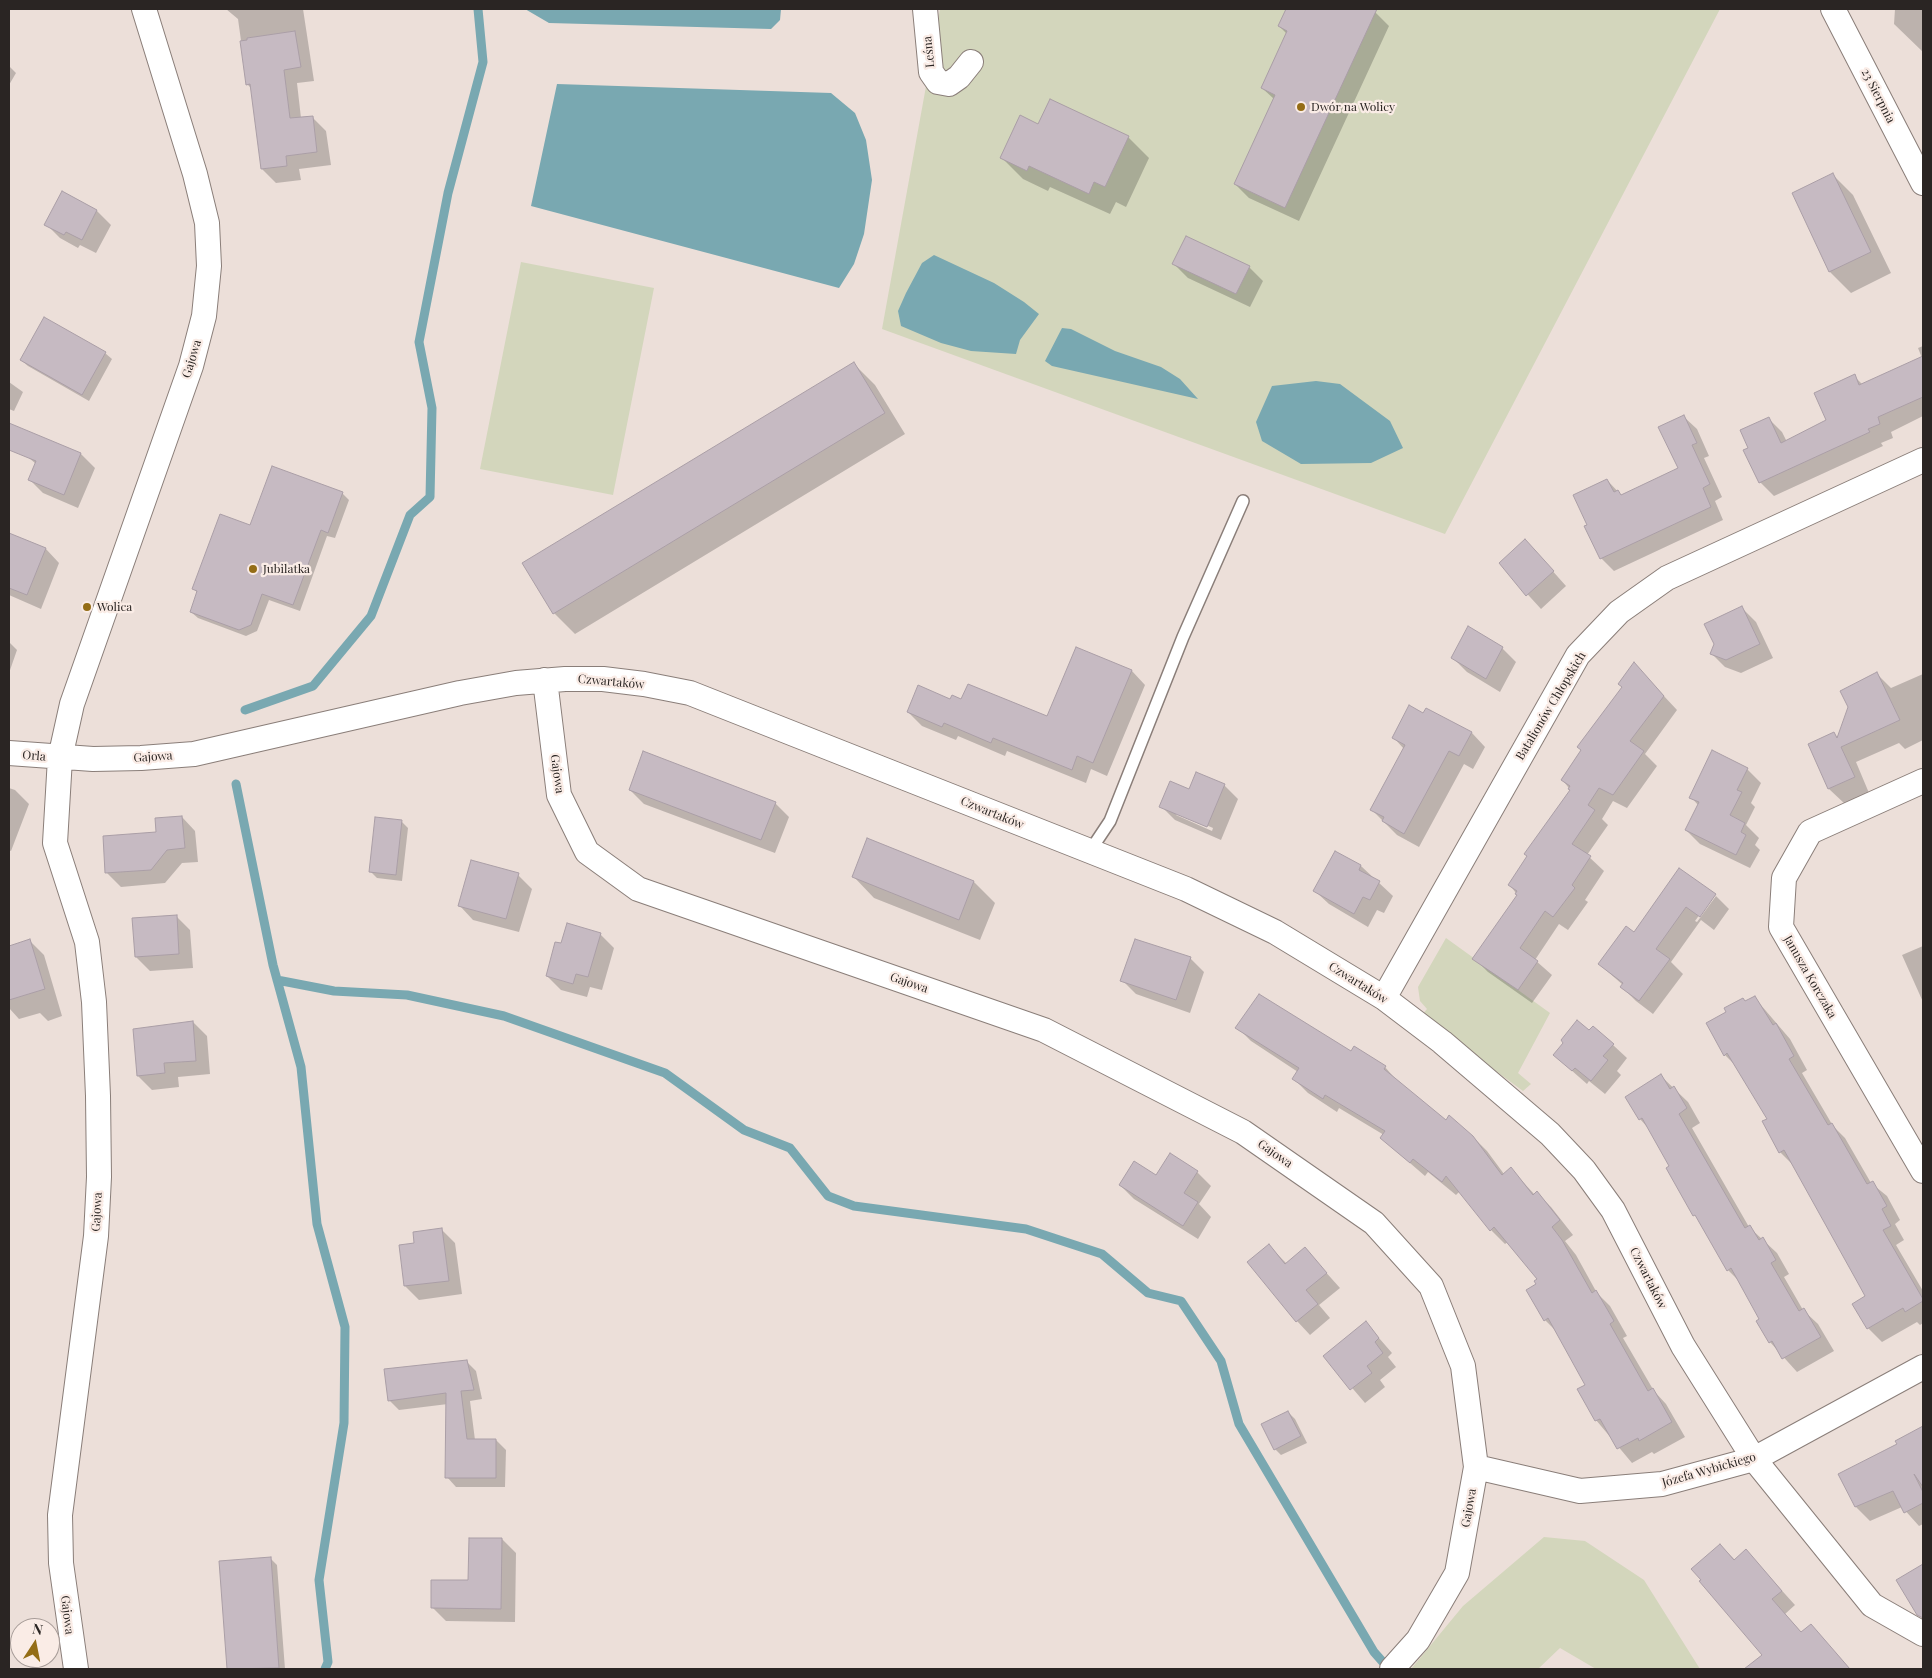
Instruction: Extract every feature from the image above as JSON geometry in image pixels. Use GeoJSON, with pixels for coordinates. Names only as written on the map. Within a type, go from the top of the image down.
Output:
{"type":"FeatureCollection","features":[{"type":"Feature","properties":{"kind":"street","name":"Gajowa"},"geometry":{"type":"LineString","coordinates":[[76,1669],[61,1563],[60,1515],[96,1236],[98,1096],[94,1002],[87,942],[55,843],[60,758],[72,704],[191,366],[204,316],[209,266],[207,223],[175,106],[144,9]]}},
{"type":"Feature","properties":{"kind":"street","name":"Leśna"},"geometry":{"type":"LineString","coordinates":[[925,9],[931,72],[938,82],[949,84],[959,77],[971,62]]}},
{"type":"Feature","properties":{"kind":"street","name":"23 Sierpnia"},"geometry":{"type":"LineString","coordinates":[[1834,9],[1923,183]]}},
{"type":"Feature","properties":{"kind":"street","name":"Batalionów Chłopskich"},"geometry":{"type":"LineString","coordinates":[[1384,998],[1578,656],[1619,612],[1667,578],[1923,460]]}},
{"type":"Feature","properties":{"kind":"street","name":"Czwartaków"},"geometry":{"type":"LineString","coordinates":[[545,680],[603,679],[644,684],[690,693],[1186,889],[1275,932],[1384,998],[1442,1042],[1550,1134],[1584,1170],[1613,1210],[1682,1346],[1754,1459],[1872,1605],[1923,1634]]}},
{"type":"Feature","properties":{"kind":"street","name":"Gajowa"},"geometry":{"type":"LineString","coordinates":[[60,758],[141,758],[194,754],[460,693],[545,680],[559,795],[587,852],[638,889],[1044,1030],[1243,1132],[1374,1223],[1431,1286],[1462,1366],[1476,1467],[1457,1573],[1418,1640],[1398,1663]]}},
{"type":"Feature","properties":{"kind":"street","name":"Orla"},"geometry":{"type":"LineString","coordinates":[[9,753],[60,758]]}},
{"type":"Feature","properties":{"kind":"street","name":"Janusza Korczaka"},"geometry":{"type":"LineString","coordinates":[[1923,781],[1810,832],[1784,878],[1781,927],[1923,1171]]}},
{"type":"Feature","properties":{"kind":"street","name":"Józefa Wybickiego"},"geometry":{"type":"LineString","coordinates":[[1476,1467],[1580,1492],[1662,1484],[1754,1459],[1923,1367]]}},
{"type":"Feature","properties":{"kind":"lane"},"geometry":{"type":"LineString","coordinates":[[1090,851],[1110,821],[1183,637],[1243,501]]}},
{"type":"Feature","properties":{"kind":"green space"},"geometry":{"type":"Polygon","coordinates":[[[940,9],[1720,9],[1445,534],[882,329],[940,9]]]}},
{"type":"Feature","properties":{"kind":"green space"},"geometry":{"type":"Polygon","coordinates":[[[521,262],[654,288],[613,495],[480,469],[521,262]]]}},
{"type":"Feature","properties":{"kind":"green space"},"geometry":{"type":"Polygon","coordinates":[[[1446,938],[1550,1013],[1518,1073],[1531,1084],[1523,1091],[1421,1016],[1427,1009],[1420,1001],[1418,987],[1446,938]]]}},
{"type":"Feature","properties":{"kind":"green space"},"geometry":{"type":"Polygon","coordinates":[[[1544,1537],[1585,1541],[1644,1580],[1700,1669],[1596,1669],[1560,1648],[1538,1669],[1411,1669],[1463,1606],[1544,1537]]]}},
{"type":"Feature","properties":{"kind":"water"},"geometry":{"type":"Polygon","coordinates":[[[525,9],[781,9],[780,20],[771,29],[549,23],[525,9]]]}},
{"type":"Feature","properties":{"kind":"water"},"geometry":{"type":"Polygon","coordinates":[[[557,84],[831,93],[855,113],[866,140],[872,180],[864,234],[854,264],[839,288],[531,206],[557,84]]]}},
{"type":"Feature","properties":{"kind":"water"},"geometry":{"type":"Polygon","coordinates":[[[934,255],[994,283],[1039,314],[1020,340],[1016,354],[971,351],[941,343],[901,326],[898,311],[906,293],[922,263],[934,255]]]}},
{"type":"Feature","properties":{"kind":"water"},"geometry":{"type":"Polygon","coordinates":[[[1062,328],[1071,329],[1115,351],[1161,367],[1180,379],[1198,399],[1052,366],[1045,361],[1062,328]]]}},
{"type":"Feature","properties":{"kind":"water"},"geometry":{"type":"Polygon","coordinates":[[[1316,381],[1340,384],[1390,421],[1403,448],[1371,463],[1301,464],[1262,441],[1256,422],[1272,386],[1316,381]]]}},
{"type":"Feature","properties":{"kind":"building","name":"Dwór na Wolicy"},"geometry":{"type":"Polygon","coordinates":[[[1286,9],[1377,9],[1285,208],[1234,184],[1275,95],[1261,88],[1287,31],[1278,26],[1286,9]]]}},
{"type":"Feature","properties":{"kind":"building"},"geometry":{"type":"Polygon","coordinates":[[[295,31],[301,67],[284,70],[290,118],[313,116],[317,152],[286,156],[287,166],[261,169],[250,84],[246,85],[240,41],[247,40],[247,38],[295,31]]]}},
{"type":"Feature","properties":{"kind":"building"},"geometry":{"type":"Polygon","coordinates":[[[1050,99],[1129,136],[1105,187],[1094,182],[1089,194],[1029,166],[1027,171],[1000,158],[1020,115],[1038,124],[1050,99]]]}},
{"type":"Feature","properties":{"kind":"building"},"geometry":{"type":"Polygon","coordinates":[[[1833,173],[1871,252],[1829,272],[1792,193],[1833,173]]]}},
{"type":"Feature","properties":{"kind":"building"},"geometry":{"type":"Polygon","coordinates":[[[62,191],[97,210],[82,240],[66,232],[64,235],[44,225],[62,191]]]}},
{"type":"Feature","properties":{"kind":"building"},"geometry":{"type":"Polygon","coordinates":[[[1186,236],[1250,266],[1236,294],[1172,264],[1186,236]]]}},
{"type":"Feature","properties":{"kind":"building"},"geometry":{"type":"Polygon","coordinates":[[[44,317],[106,352],[82,395],[20,360],[44,317]]]}},
{"type":"Feature","properties":{"kind":"building"},"geometry":{"type":"Polygon","coordinates":[[[1923,356],[1923,397],[1878,417],[1880,424],[1868,429],[1870,432],[1759,483],[1743,450],[1748,448],[1740,430],[1769,417],[1781,443],[1826,420],[1814,393],[1855,374],[1859,385],[1923,356]]]}},
{"type":"Feature","properties":{"kind":"building"},"geometry":{"type":"Polygon","coordinates":[[[854,362],[885,413],[553,614],[522,563],[854,362]]]}},
{"type":"Feature","properties":{"kind":"building"},"geometry":{"type":"Polygon","coordinates":[[[1684,415],[1697,443],[1692,445],[1710,484],[1703,488],[1711,507],[1600,559],[1584,526],[1587,525],[1573,495],[1607,479],[1614,492],[1618,490],[1621,495],[1678,468],[1658,427],[1684,415]]]}},
{"type":"Feature","properties":{"kind":"building"},"geometry":{"type":"Polygon","coordinates":[[[9,423],[81,453],[64,495],[28,480],[36,461],[9,450],[9,423]]]}},
{"type":"Feature","properties":{"kind":"building","name":"Jubilatka"},"geometry":{"type":"Polygon","coordinates":[[[272,466],[343,492],[328,533],[321,530],[293,605],[262,594],[251,625],[239,630],[190,612],[197,591],[192,589],[220,514],[250,525],[272,466]]]}},
{"type":"Feature","properties":{"kind":"building"},"geometry":{"type":"Polygon","coordinates":[[[9,533],[46,548],[27,595],[9,588],[9,533]]]}},
{"type":"Feature","properties":{"kind":"building"},"geometry":{"type":"Polygon","coordinates":[[[1525,539],[1554,571],[1526,596],[1499,563],[1525,539]]]}},
{"type":"Feature","properties":{"kind":"building"},"geometry":{"type":"Polygon","coordinates":[[[1742,606],[1760,644],[1726,660],[1710,654],[1714,644],[1704,624],[1742,606]]]}},
{"type":"Feature","properties":{"kind":"building"},"geometry":{"type":"Polygon","coordinates":[[[1468,626],[1503,647],[1486,679],[1451,658],[1468,626]]]}},
{"type":"Feature","properties":{"kind":"building"},"geometry":{"type":"Polygon","coordinates":[[[1076,647],[1132,670],[1093,763],[1077,756],[1072,770],[993,738],[991,743],[944,723],[942,727],[907,712],[918,685],[950,699],[952,695],[961,699],[968,684],[1047,716],[1076,647]]]}},
{"type":"Feature","properties":{"kind":"building"},"geometry":{"type":"Polygon","coordinates":[[[1634,662],[1664,696],[1630,741],[1644,751],[1613,795],[1599,788],[1588,805],[1595,810],[1572,844],[1591,856],[1572,885],[1575,888],[1553,917],[1545,911],[1520,948],[1538,961],[1518,990],[1472,959],[1517,895],[1515,894],[1517,891],[1508,885],[1527,856],[1524,854],[1570,790],[1568,789],[1570,786],[1561,780],[1581,750],[1577,747],[1622,687],[1618,684],[1634,662]]]}},
{"type":"Feature","properties":{"kind":"building"},"geometry":{"type":"Polygon","coordinates":[[[1877,672],[1900,720],[1841,747],[1855,777],[1828,789],[1808,744],[1834,732],[1837,738],[1848,707],[1840,691],[1877,672]]]}},
{"type":"Feature","properties":{"kind":"building"},"geometry":{"type":"Polygon","coordinates":[[[1409,705],[1423,713],[1426,708],[1472,732],[1459,756],[1449,751],[1404,834],[1382,821],[1384,817],[1370,810],[1405,745],[1392,738],[1409,705]]]}},
{"type":"Feature","properties":{"kind":"building"},"geometry":{"type":"Polygon","coordinates":[[[1712,750],[1748,768],[1737,790],[1742,792],[1730,815],[1745,823],[1741,832],[1746,835],[1736,855],[1685,830],[1699,802],[1689,798],[1712,750]]]}},
{"type":"Feature","properties":{"kind":"building"},"geometry":{"type":"Polygon","coordinates":[[[643,751],[776,802],[761,840],[629,790],[643,751]]]}},
{"type":"Feature","properties":{"kind":"building"},"geometry":{"type":"Polygon","coordinates":[[[1196,772],[1225,784],[1207,827],[1159,807],[1170,781],[1189,789],[1196,772]]]}},
{"type":"Feature","properties":{"kind":"building"},"geometry":{"type":"Polygon","coordinates":[[[182,816],[185,848],[167,850],[151,870],[105,873],[103,836],[156,832],[155,818],[182,816]]]}},
{"type":"Feature","properties":{"kind":"building"},"geometry":{"type":"Polygon","coordinates":[[[375,817],[402,820],[396,875],[369,872],[375,817]]]}},
{"type":"Feature","properties":{"kind":"building"},"geometry":{"type":"Polygon","coordinates":[[[867,838],[974,881],[959,920],[852,877],[867,838]]]}},
{"type":"Feature","properties":{"kind":"building"},"geometry":{"type":"Polygon","coordinates":[[[1335,851],[1361,865],[1359,870],[1380,881],[1370,900],[1363,897],[1354,914],[1313,891],[1335,851]]]}},
{"type":"Feature","properties":{"kind":"building"},"geometry":{"type":"Polygon","coordinates":[[[471,860],[519,873],[506,919],[458,906],[471,860]]]}},
{"type":"Feature","properties":{"kind":"building"},"geometry":{"type":"Polygon","coordinates":[[[1679,868],[1716,894],[1700,917],[1686,907],[1656,949],[1670,959],[1639,1001],[1620,987],[1623,983],[1598,964],[1626,926],[1634,932],[1679,868]]]}},
{"type":"Feature","properties":{"kind":"building"},"geometry":{"type":"Polygon","coordinates":[[[177,915],[179,954],[135,957],[132,918],[177,915]]]}},
{"type":"Feature","properties":{"kind":"building"},"geometry":{"type":"Polygon","coordinates":[[[567,923],[601,933],[588,977],[576,974],[573,984],[546,976],[555,942],[561,943],[567,923]]]}},
{"type":"Feature","properties":{"kind":"building"},"geometry":{"type":"Polygon","coordinates":[[[30,939],[45,989],[9,1000],[9,946],[30,939]]]}},
{"type":"Feature","properties":{"kind":"building"},"geometry":{"type":"Polygon","coordinates":[[[1135,939],[1191,957],[1176,1000],[1120,981],[1135,939]]]}},
{"type":"Feature","properties":{"kind":"building"},"geometry":{"type":"Polygon","coordinates":[[[1259,994],[1351,1051],[1354,1046],[1386,1066],[1384,1069],[1446,1120],[1449,1115],[1473,1136],[1502,1175],[1511,1167],[1533,1195],[1537,1191],[1560,1220],[1552,1227],[1562,1240],[1592,1293],[1596,1290],[1614,1321],[1610,1324],[1648,1391],[1653,1388],[1672,1422],[1639,1441],[1638,1438],[1617,1449],[1600,1419],[1595,1421],[1577,1389],[1585,1385],[1548,1318],[1544,1321],[1526,1290],[1536,1284],[1534,1281],[1537,1279],[1494,1227],[1490,1231],[1446,1176],[1442,1182],[1413,1159],[1410,1163],[1380,1138],[1385,1131],[1325,1095],[1323,1099],[1292,1079],[1299,1068],[1235,1028],[1259,994]]]}},
{"type":"Feature","properties":{"kind":"building"},"geometry":{"type":"Polygon","coordinates":[[[1755,996],[1773,1025],[1776,1023],[1794,1056],[1789,1059],[1828,1125],[1832,1123],[1867,1184],[1873,1181],[1887,1206],[1882,1209],[1891,1226],[1883,1230],[1923,1299],[1923,1301],[1905,1312],[1903,1308],[1867,1329],[1852,1304],[1865,1296],[1784,1150],[1779,1153],[1762,1121],[1767,1119],[1727,1053],[1724,1056],[1706,1023],[1726,1012],[1724,1008],[1743,998],[1745,1001],[1755,996]]]}},
{"type":"Feature","properties":{"kind":"building"},"geometry":{"type":"Polygon","coordinates":[[[1577,1020],[1589,1030],[1593,1026],[1614,1044],[1603,1056],[1608,1060],[1591,1081],[1575,1068],[1572,1071],[1553,1055],[1563,1043],[1561,1040],[1577,1020]]]}},
{"type":"Feature","properties":{"kind":"building"},"geometry":{"type":"Polygon","coordinates":[[[193,1021],[196,1061],[164,1063],[165,1073],[137,1076],[133,1029],[193,1021]]]}},
{"type":"Feature","properties":{"kind":"building"},"geometry":{"type":"Polygon","coordinates":[[[1661,1074],[1670,1089],[1674,1086],[1687,1108],[1679,1114],[1745,1228],[1750,1225],[1759,1240],[1763,1237],[1776,1260],[1771,1263],[1799,1311],[1804,1308],[1821,1337],[1782,1359],[1772,1341],[1769,1343],[1756,1321],[1759,1319],[1731,1268],[1727,1271],[1695,1215],[1693,1216],[1666,1168],[1669,1166],[1642,1118],[1639,1120],[1625,1097],[1661,1074]]]}},
{"type":"Feature","properties":{"kind":"building"},"geometry":{"type":"Polygon","coordinates":[[[1170,1153],[1198,1171],[1184,1193],[1198,1202],[1183,1226],[1119,1185],[1134,1161],[1156,1175],[1170,1153]]]}},
{"type":"Feature","properties":{"kind":"building"},"geometry":{"type":"Polygon","coordinates":[[[442,1228],[449,1281],[404,1286],[399,1245],[414,1243],[413,1232],[442,1228]]]}},
{"type":"Feature","properties":{"kind":"building"},"geometry":{"type":"Polygon","coordinates":[[[1269,1244],[1285,1264],[1305,1247],[1327,1273],[1306,1290],[1318,1304],[1296,1322],[1247,1262],[1269,1244]]]}},
{"type":"Feature","properties":{"kind":"building"},"geometry":{"type":"Polygon","coordinates":[[[1366,1321],[1379,1338],[1375,1342],[1383,1353],[1367,1366],[1372,1373],[1350,1390],[1323,1356],[1366,1321]]]}},
{"type":"Feature","properties":{"kind":"building"},"geometry":{"type":"Polygon","coordinates":[[[467,1360],[474,1390],[461,1391],[467,1439],[496,1439],[496,1478],[445,1478],[446,1393],[388,1401],[384,1369],[467,1360]]]}},
{"type":"Feature","properties":{"kind":"building"},"geometry":{"type":"Polygon","coordinates":[[[1288,1411],[1301,1436],[1274,1450],[1261,1424],[1288,1411]]]}},
{"type":"Feature","properties":{"kind":"building"},"geometry":{"type":"Polygon","coordinates":[[[1923,1426],[1923,1487],[1914,1474],[1923,1492],[1923,1503],[1904,1513],[1893,1491],[1855,1507],[1838,1474],[1897,1444],[1895,1441],[1923,1426]]]}},
{"type":"Feature","properties":{"kind":"building"},"geometry":{"type":"Polygon","coordinates":[[[469,1538],[502,1538],[501,1609],[431,1608],[431,1580],[468,1580],[469,1538]]]}},
{"type":"Feature","properties":{"kind":"building"},"geometry":{"type":"Polygon","coordinates":[[[1720,1544],[1734,1560],[1746,1549],[1782,1591],[1772,1599],[1801,1632],[1811,1624],[1850,1669],[1744,1669],[1762,1655],[1691,1569],[1720,1544]]]}},
{"type":"Feature","properties":{"kind":"building"},"geometry":{"type":"Polygon","coordinates":[[[271,1557],[279,1668],[227,1669],[219,1561],[271,1557]]]}},
{"type":"Feature","properties":{"kind":"building"},"geometry":{"type":"Polygon","coordinates":[[[1923,1564],[1923,1618],[1917,1615],[1896,1580],[1923,1564]]]}},
{"type":"Feature","properties":{"kind":"waterway"},"geometry":{"type":"LineString","coordinates":[[245,710],[313,686],[371,616],[410,515],[430,497],[432,408],[419,342],[448,193],[483,62],[478,9]]}},
{"type":"Feature","properties":{"kind":"waterway"},"geometry":{"type":"LineString","coordinates":[[236,784],[273,965],[301,1067],[317,1224],[345,1327],[344,1423],[319,1580],[328,1662],[325,1669]]}},
{"type":"Feature","properties":{"kind":"waterway"},"geometry":{"type":"LineString","coordinates":[[277,980],[334,991],[407,995],[504,1016],[665,1073],[744,1130],[790,1148],[828,1196],[854,1206],[1026,1229],[1102,1254],[1148,1293],[1181,1301],[1221,1361],[1239,1424],[1374,1652],[1389,1669]]}},
{"type":"Feature","properties":{"kind":"place","name":"Dwór na Wolicy"},"geometry":{"type":"Point","coordinates":[1301,107]}},
{"type":"Feature","properties":{"kind":"place","name":"Jubilatka"},"geometry":{"type":"Point","coordinates":[253,569]}},
{"type":"Feature","properties":{"kind":"place","name":"Wolica"},"geometry":{"type":"Point","coordinates":[87,607]}}]}
